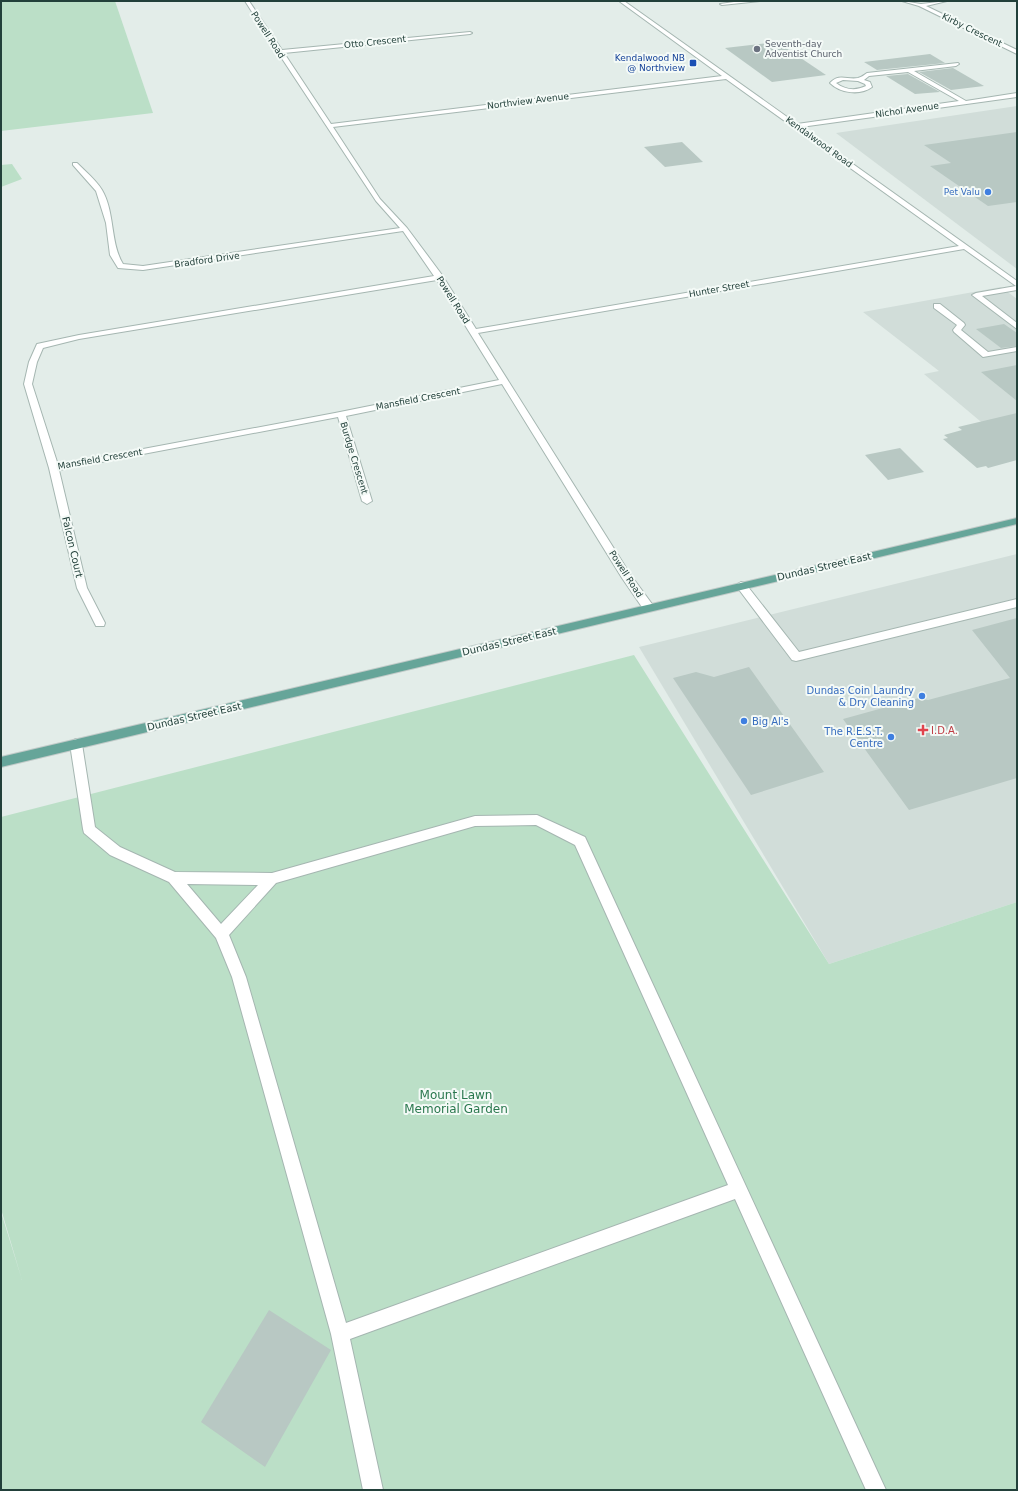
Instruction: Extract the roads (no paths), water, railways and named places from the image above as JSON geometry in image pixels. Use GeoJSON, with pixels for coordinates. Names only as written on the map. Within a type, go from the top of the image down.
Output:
{"type":"FeatureCollection","features":[{"type":"Feature","properties":{"kind":"main road","name":"Dundas Street East"},"geometry":{"type":"LineString","coordinates":[[1,762],[1017,520]]}},
{"type":"Feature","properties":{"kind":"street","name":"Powell Road"},"geometry":{"type":"LineString","coordinates":[[247,1],[279,52],[378,200],[405,229],[439,277],[626,576],[648,608]]}},
{"type":"Feature","properties":{"kind":"street","name":"Kendalwood Road"},"geometry":{"type":"LineString","coordinates":[[620,1],[1017,284]]}},
{"type":"Feature","properties":{"kind":"street"},"geometry":{"type":"LineString","coordinates":[[722,4],[758,1]]}},
{"type":"Feature","properties":{"kind":"street","name":"Kirby Crescent"},"geometry":{"type":"LineString","coordinates":[[904,1],[921,6],[1017,52]]}},
{"type":"Feature","properties":{"kind":"street"},"geometry":{"type":"LineString","coordinates":[[921,6],[945,1]]}},
{"type":"Feature","properties":{"kind":"street","name":"Otto Crescent"},"geometry":{"type":"LineString","coordinates":[[279,52],[470,33]]}},
{"type":"Feature","properties":{"kind":"street"},"geometry":{"type":"LineString","coordinates":[[1008,48],[1017,45]]}},
{"type":"Feature","properties":{"kind":"street"},"geometry":{"type":"LineString","coordinates":[[860,80],[868,83],[869,87],[861,90],[850,90],[839,88],[833,83],[840,79],[860,80],[867,75],[956,64]]}},
{"type":"Feature","properties":{"kind":"street"},"geometry":{"type":"LineString","coordinates":[[910,70],[964,102]]}},
{"type":"Feature","properties":{"kind":"street","name":"Northview Avenue"},"geometry":{"type":"LineString","coordinates":[[329,126],[727,77]]}},
{"type":"Feature","properties":{"kind":"street","name":"Nichol Avenue"},"geometry":{"type":"LineString","coordinates":[[796,126],[1017,95]]}},
{"type":"Feature","properties":{"kind":"street","name":"Bradford Drive"},"geometry":{"type":"LineString","coordinates":[[75,164],[99,191],[109,223],[114,254],[121,266],[143,268],[405,229]]}},
{"type":"Feature","properties":{"kind":"street","name":"Hunter Street"},"geometry":{"type":"LineString","coordinates":[[473,332],[965,247]]}},
{"type":"Feature","properties":{"kind":"street","name":"Mansfield Crescent"},"geometry":{"type":"LineString","coordinates":[[439,277],[79,337],[40,346],[33,362],[28,384],[54,468],[453,393],[504,381]]}},
{"type":"Feature","properties":{"kind":"street"},"geometry":{"type":"LineString","coordinates":[[1017,288],[976,295],[1017,327]]}},
{"type":"Feature","properties":{"kind":"street"},"geometry":{"type":"LineString","coordinates":[[937,306],[961,324],[957,330],[986,355],[1017,349]]}},
{"type":"Feature","properties":{"kind":"street","name":"Burdge Crescent"},"geometry":{"type":"LineString","coordinates":[[341,414],[368,501]]}},
{"type":"Feature","properties":{"kind":"street","name":"Falcon Court"},"geometry":{"type":"LineString","coordinates":[[54,468],[82,588],[100,623]]}},
{"type":"Feature","properties":{"kind":"street"},"geometry":{"type":"LineString","coordinates":[[741,585],[796,657],[1017,602]]}},
{"type":"Feature","properties":{"kind":"street"},"geometry":{"type":"LineString","coordinates":[[76,744],[89,829],[115,851],[174,878],[272,879],[475,821],[537,820],[580,841],[876,1490]]}},
{"type":"Feature","properties":{"kind":"street"},"geometry":{"type":"LineString","coordinates":[[174,878],[221,934],[239,977],[340,1334],[373,1490]]}},
{"type":"Feature","properties":{"kind":"street"},"geometry":{"type":"LineString","coordinates":[[221,934],[272,879]]}},
{"type":"Feature","properties":{"kind":"street"},"geometry":{"type":"LineString","coordinates":[[340,1334],[739,1189]]}},
{"type":"Feature","properties":{"kind":"place","name":"Seventh-day Adventist Church"},"geometry":{"type":"Point","coordinates":[757,49]}},
{"type":"Feature","properties":{"kind":"place","name":"Kendalwood NB @ Northview"},"geometry":{"type":"Point","coordinates":[693,63]}},
{"type":"Feature","properties":{"kind":"place","name":"Pet Valu"},"geometry":{"type":"Point","coordinates":[988,192]}},
{"type":"Feature","properties":{"kind":"place","name":"Dundas Coin Laundry & Dry Cleaning"},"geometry":{"type":"Point","coordinates":[922,696]}},
{"type":"Feature","properties":{"kind":"place","name":"Big Al's"},"geometry":{"type":"Point","coordinates":[744,721]}},
{"type":"Feature","properties":{"kind":"place","name":"I.D.A."},"geometry":{"type":"Point","coordinates":[923,730]}},
{"type":"Feature","properties":{"kind":"place","name":"The R.E.S.T. Centre"},"geometry":{"type":"Point","coordinates":[891,737]}},
{"type":"Feature","properties":{"kind":"park label","name":"Mount Lawn Memorial Garden"},"geometry":{"type":"Point","coordinates":[456,1102]}}]}
